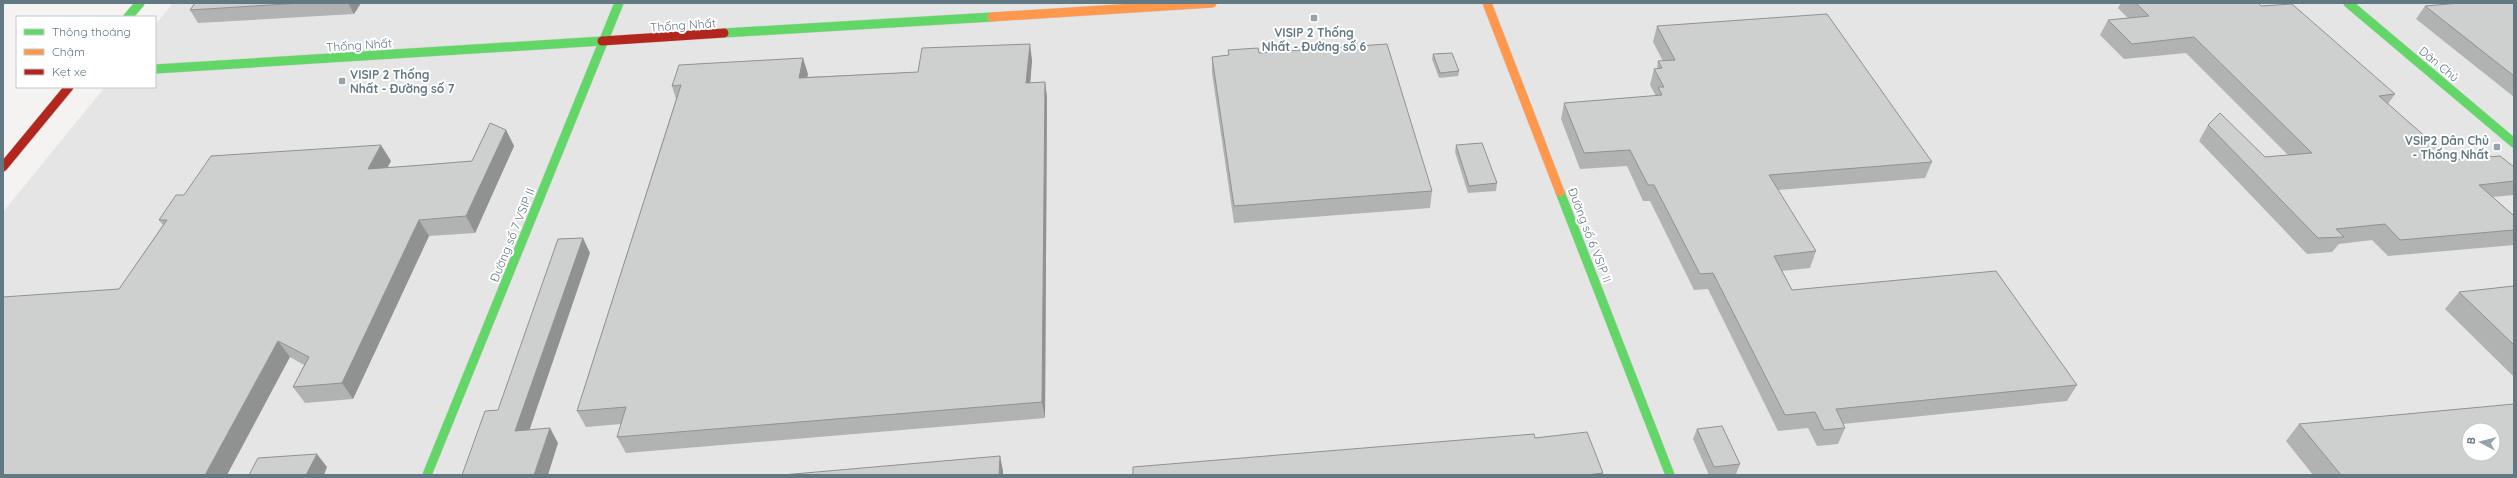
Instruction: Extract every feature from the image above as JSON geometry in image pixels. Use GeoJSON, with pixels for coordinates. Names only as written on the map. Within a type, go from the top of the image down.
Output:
{"type":"FeatureCollection","features":[{"type":"Feature","properties":{"kind":"street"},"geometry":{"type":"LineString","coordinates":[[129,16],[140,3]]}},
{"type":"Feature","properties":{"kind":"street","name":"Đường số 7 VSIP II"},"geometry":{"type":"LineString","coordinates":[[427,475],[619,3]]}},
{"type":"Feature","properties":{"kind":"street","name":"Thống Nhất"},"geometry":{"type":"LineString","coordinates":[[156,69],[1212,3]]}},
{"type":"Feature","properties":{"kind":"street","name":"Đường số 6 VSIP II"},"geometry":{"type":"LineString","coordinates":[[1487,3],[1670,475]]}},
{"type":"Feature","properties":{"kind":"street","name":"Dân Chủ"},"geometry":{"type":"LineString","coordinates":[[2348,3],[2514,143]]}},
{"type":"Feature","properties":{"kind":"street"},"geometry":{"type":"LineString","coordinates":[[3,167],[68,88]]}},
{"type":"Feature","properties":{"kind":"shaded area"},"geometry":{"type":"Polygon","coordinates":[[[173,3],[2514,3],[2514,475],[3,475],[3,212],[104,88],[156,88],[156,24],[173,3]]]}},
{"type":"Feature","properties":{"kind":"building"},"geometry":{"type":"Polygon","coordinates":[[[195,3],[302,3],[190,10],[195,3]]]}},
{"type":"Feature","properties":{"kind":"building"},"geometry":{"type":"Polygon","coordinates":[[[2136,3],[2258,3],[2261,6],[2292,4],[2395,94],[2379,96],[2452,160],[2500,156],[2514,167],[2514,181],[2479,185],[2514,216],[2514,230],[2400,240],[2385,224],[2336,229],[2344,237],[2318,238],[2208,125],[2220,113],[2265,157],[2312,153],[2194,37],[2132,44],[2108,20],[2149,16],[2136,3]]]}},
{"type":"Feature","properties":{"kind":"building"},"geometry":{"type":"Polygon","coordinates":[[[2460,3],[2514,3],[2514,76],[2425,6],[2460,3]]]}},
{"type":"Feature","properties":{"kind":"building"},"geometry":{"type":"Polygon","coordinates":[[[1827,14],[1932,162],[1769,175],[1816,251],[1774,256],[1792,290],[1996,271],[2077,385],[1836,409],[1845,428],[1824,430],[1815,412],[1785,415],[1713,273],[1700,274],[1654,185],[1648,185],[1630,150],[1584,153],[1564,103],[1662,95],[1658,87],[1664,87],[1654,69],[1662,68],[1658,61],[1675,60],[1657,26],[1827,14]]]}},
{"type":"Feature","properties":{"kind":"building"},"geometry":{"type":"Polygon","coordinates":[[[1030,44],[1026,83],[1045,82],[1042,402],[617,437],[626,407],[577,411],[681,85],[672,86],[679,65],[803,58],[799,78],[918,72],[922,48],[1030,44]]]}},
{"type":"Feature","properties":{"kind":"building"},"geometry":{"type":"Polygon","coordinates":[[[1387,44],[1432,191],[1234,206],[1212,57],[1229,55],[1228,50],[1258,48],[1259,53],[1387,44]]]}},
{"type":"Feature","properties":{"kind":"building"},"geometry":{"type":"Polygon","coordinates":[[[1452,53],[1459,71],[1440,73],[1433,54],[1452,53]]]}},
{"type":"Feature","properties":{"kind":"building"},"geometry":{"type":"Polygon","coordinates":[[[490,123],[506,130],[466,216],[419,220],[342,383],[293,387],[309,357],[278,341],[205,475],[3,475],[3,297],[119,289],[167,220],[159,220],[176,195],[184,195],[211,156],[381,145],[368,169],[472,161],[490,123]]]}},
{"type":"Feature","properties":{"kind":"building"},"geometry":{"type":"Polygon","coordinates":[[[1482,143],[1497,183],[1469,186],[1456,145],[1482,143]]]}},
{"type":"Feature","properties":{"kind":"building"},"geometry":{"type":"Polygon","coordinates":[[[583,238],[515,431],[550,428],[534,475],[462,475],[485,411],[498,410],[558,239],[583,238]]]}},
{"type":"Feature","properties":{"kind":"building"},"geometry":{"type":"Polygon","coordinates":[[[2514,286],[2514,345],[2459,292],[2514,286]]]}},
{"type":"Feature","properties":{"kind":"building"},"geometry":{"type":"Polygon","coordinates":[[[2514,404],[2514,475],[2341,475],[2299,424],[2514,404]]]}},
{"type":"Feature","properties":{"kind":"building"},"geometry":{"type":"Polygon","coordinates":[[[1722,426],[1740,464],[1714,467],[1697,429],[1722,426]]]}},
{"type":"Feature","properties":{"kind":"building"},"geometry":{"type":"Polygon","coordinates":[[[1587,432],[1603,473],[1586,475],[1133,475],[1133,467],[1534,434],[1535,438],[1587,432]]]}},
{"type":"Feature","properties":{"kind":"building"},"geometry":{"type":"Polygon","coordinates":[[[317,454],[306,475],[249,475],[258,458],[317,454]]]}},
{"type":"Feature","properties":{"kind":"building"},"geometry":{"type":"Polygon","coordinates":[[[1000,456],[999,475],[782,475],[1000,456]]]}},
{"type":"Feature","properties":{"kind":"traffic: fast"},"geometry":{"type":"LineString","coordinates":[[129,16],[140,3]]}},
{"type":"Feature","properties":{"kind":"traffic: fast"},"geometry":{"type":"LineString","coordinates":[[427,475],[619,3]]}},
{"type":"Feature","properties":{"kind":"traffic: fast"},"geometry":{"type":"LineString","coordinates":[[2348,3],[2514,143]]}},
{"type":"Feature","properties":{"kind":"traffic: fast"},"geometry":{"type":"LineString","coordinates":[[724,33],[992,17]]}},
{"type":"Feature","properties":{"kind":"traffic: fast"},"geometry":{"type":"LineString","coordinates":[[156,69],[602,41]]}},
{"type":"Feature","properties":{"kind":"traffic: fast"},"geometry":{"type":"LineString","coordinates":[[1560,192],[1670,475]]}},
{"type":"Feature","properties":{"kind":"traffic: slow"},"geometry":{"type":"LineString","coordinates":[[992,17],[1212,3]]}},
{"type":"Feature","properties":{"kind":"traffic: slow"},"geometry":{"type":"LineString","coordinates":[[1487,3],[1560,192]]}},
{"type":"Feature","properties":{"kind":"traffic: jam"},"geometry":{"type":"LineString","coordinates":[[602,41],[724,33]]}},
{"type":"Feature","properties":{"kind":"traffic: jam"},"geometry":{"type":"LineString","coordinates":[[3,167],[68,88]]}},
{"type":"Feature","properties":{"kind":"place","name":"VISIP 2 Thống Nhất - Đường số 6"},"geometry":{"type":"Point","coordinates":[1314,18]}},
{"type":"Feature","properties":{"kind":"place","name":"VISIP 2 Thống Nhất - Đường số 7"},"geometry":{"type":"Point","coordinates":[342,81]}},
{"type":"Feature","properties":{"kind":"place","name":"VSIP2 Dân Chủ - Thống Nhất"},"geometry":{"type":"Point","coordinates":[2497,147]}}]}
